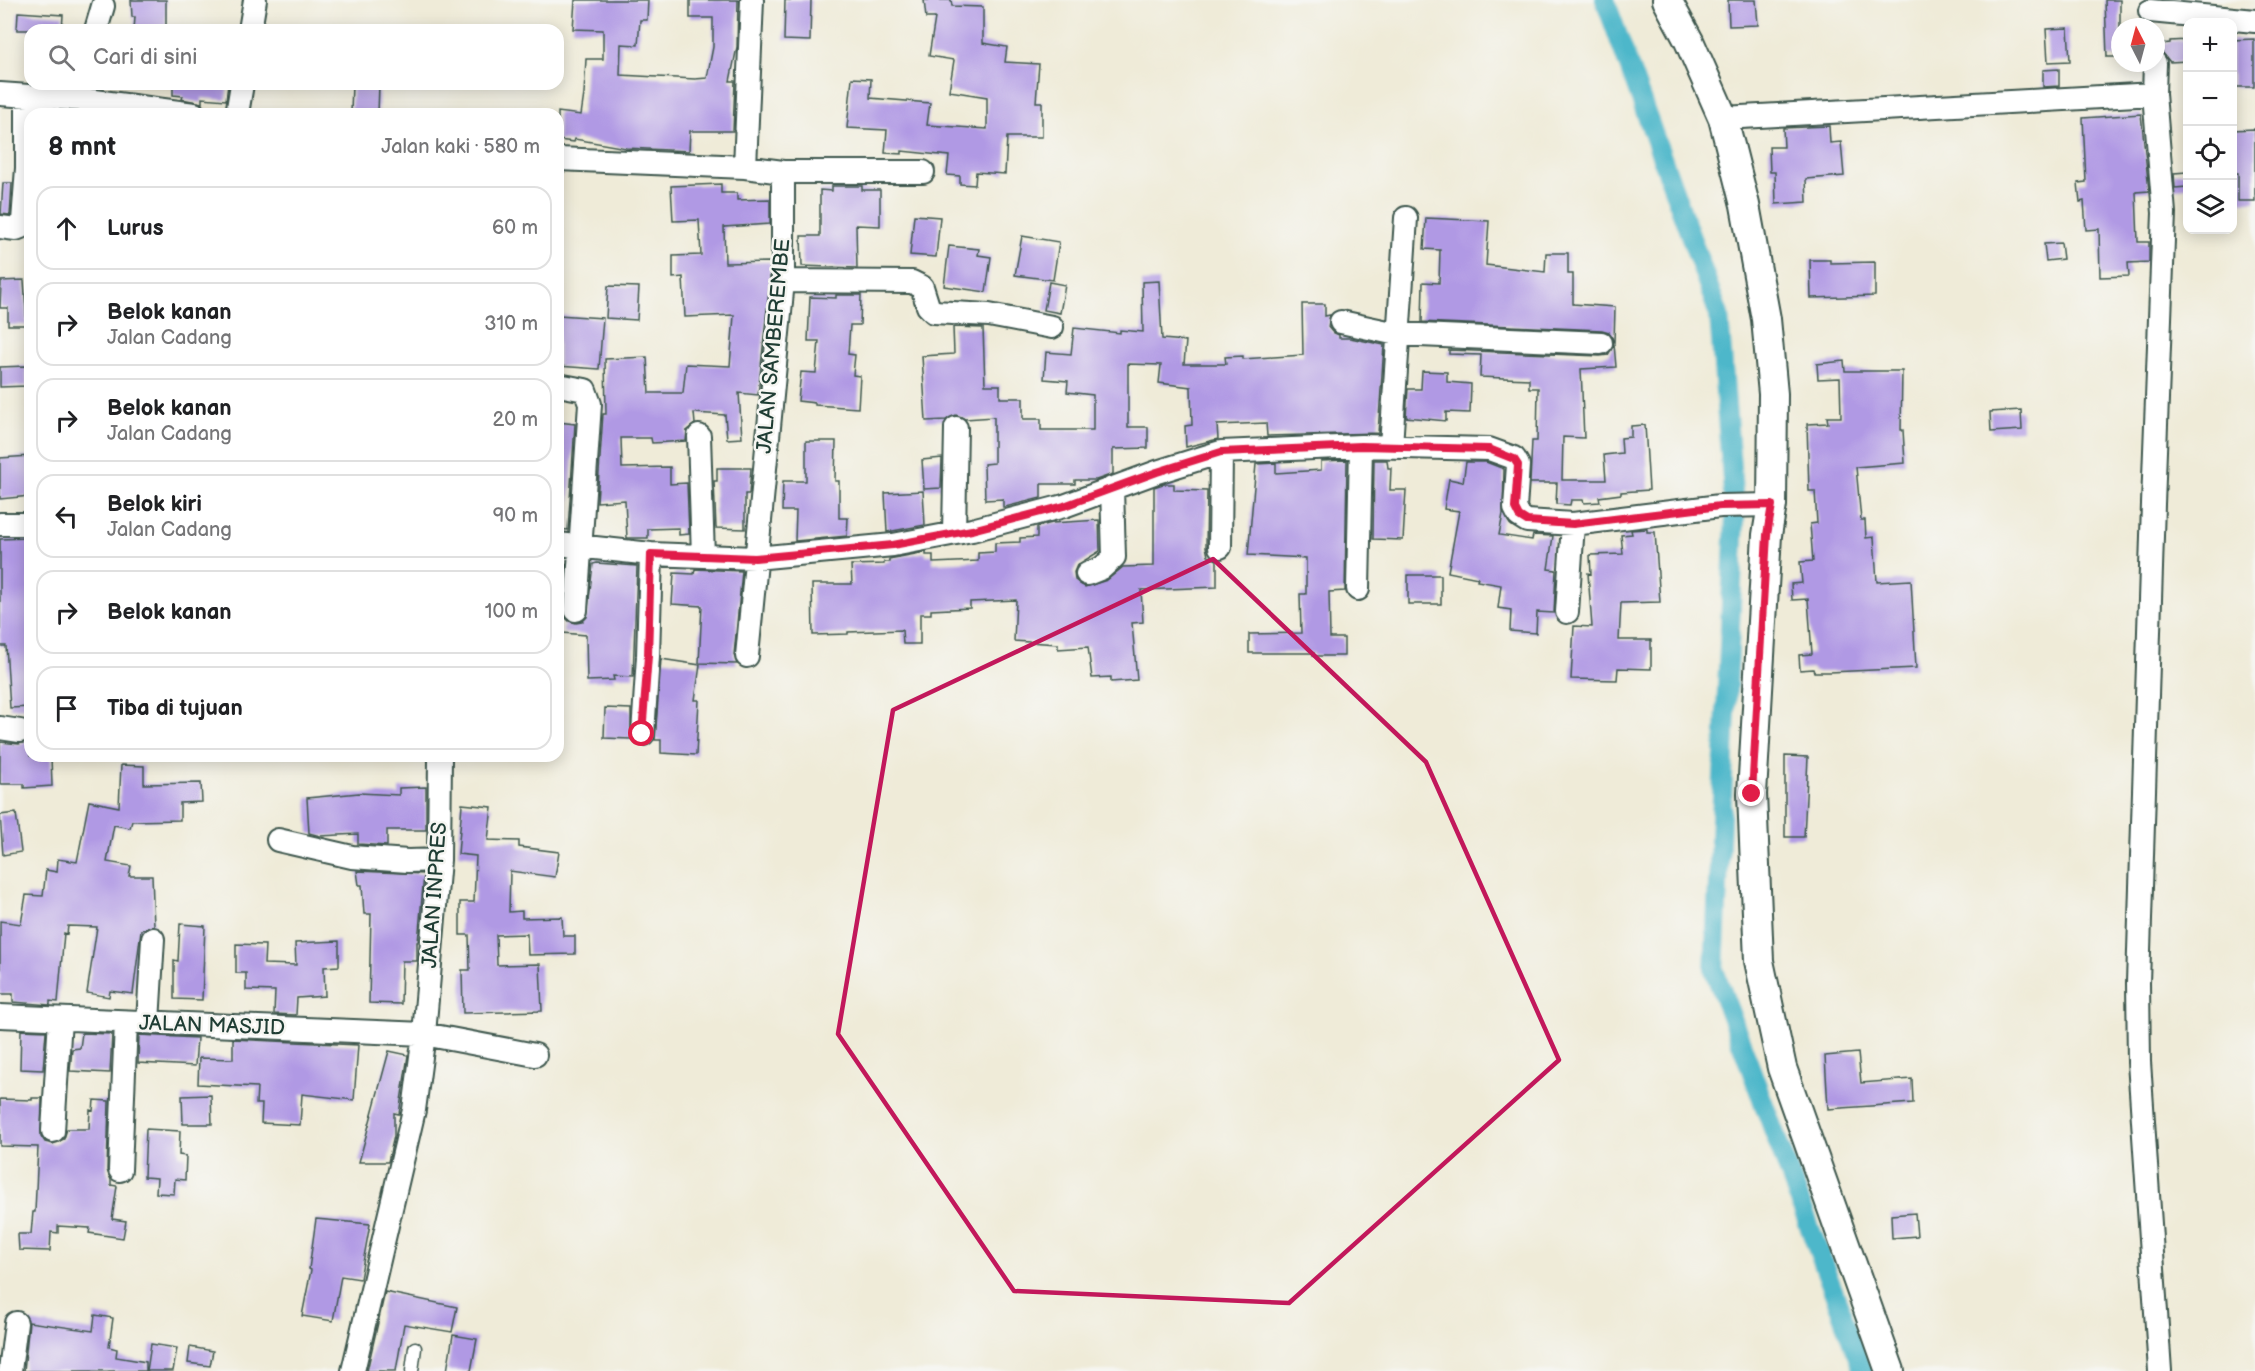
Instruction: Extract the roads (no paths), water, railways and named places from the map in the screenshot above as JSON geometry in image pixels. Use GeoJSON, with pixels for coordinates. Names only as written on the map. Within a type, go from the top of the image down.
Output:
{"type":"FeatureCollection","features":[{"type":"Feature","properties":{"kind":"street"},"geometry":{"type":"LineString","coordinates":[[251,24],[255,0]]}},
{"type":"Feature","properties":{"kind":"street"},"geometry":{"type":"LineString","coordinates":[[745,167],[752,0]]}},
{"type":"Feature","properties":{"kind":"street"},"geometry":{"type":"LineString","coordinates":[[1666,0],[1689,41],[1724,118],[1745,205],[1766,319],[1773,394],[1762,505],[1767,535],[1752,794],[1759,961],[1782,1068],[1890,1371]]}},
{"type":"Feature","properties":{"kind":"street"},"geometry":{"type":"LineString","coordinates":[[98,24],[103,6]]}},
{"type":"Feature","properties":{"kind":"street"},"geometry":{"type":"LineString","coordinates":[[2151,13],[2255,21]]}},
{"type":"Feature","properties":{"kind":"street"},"geometry":{"type":"LineString","coordinates":[[2155,72],[2154,94],[2164,213],[2153,504],[2138,1039],[2160,1371]]}},
{"type":"Feature","properties":{"kind":"street"},"geometry":{"type":"LineString","coordinates":[[238,108],[241,90]]}},
{"type":"Feature","properties":{"kind":"street"},"geometry":{"type":"LineString","coordinates":[[0,94],[27,96],[87,92],[165,108]]}},
{"type":"Feature","properties":{"kind":"street"},"geometry":{"type":"LineString","coordinates":[[1724,118],[2154,94]]}},
{"type":"Feature","properties":{"kind":"street"},"geometry":{"type":"LineString","coordinates":[[27,96],[27,108]]}},
{"type":"Feature","properties":{"kind":"street"},"geometry":{"type":"LineString","coordinates":[[564,159],[745,167],[783,172],[923,172]]}},
{"type":"Feature","properties":{"kind":"street","name":"JALAN SAMBEREMBE"},"geometry":{"type":"LineString","coordinates":[[747,656],[783,281],[783,172]]}},
{"type":"Feature","properties":{"kind":"street"},"geometry":{"type":"LineString","coordinates":[[0,227],[16,229],[21,226],[24,207]]}},
{"type":"Feature","properties":{"kind":"street"},"geometry":{"type":"LineString","coordinates":[[1391,446],[1406,218]]}},
{"type":"Feature","properties":{"kind":"street"},"geometry":{"type":"LineString","coordinates":[[783,281],[912,282],[922,287],[927,306],[934,312],[989,315],[1052,327]]}},
{"type":"Feature","properties":{"kind":"street"},"geometry":{"type":"LineString","coordinates":[[1341,322],[1397,334],[1601,343]]}},
{"type":"Feature","properties":{"kind":"street"},"geometry":{"type":"LineString","coordinates":[[564,386],[585,390],[590,404],[568,545],[576,610]]}},
{"type":"Feature","properties":{"kind":"street"},"geometry":{"type":"LineString","coordinates":[[954,533],[956,428]]}},
{"type":"Feature","properties":{"kind":"street"},"geometry":{"type":"LineString","coordinates":[[699,436],[703,556]]}},
{"type":"Feature","properties":{"kind":"street"},"geometry":{"type":"LineString","coordinates":[[568,545],[651,554],[755,558],[893,545],[954,533],[1064,506],[1221,452],[1361,446],[1489,449],[1514,459],[1518,465],[1515,508],[1519,516],[1527,521],[1573,524],[1720,506],[1762,505]]}},
{"type":"Feature","properties":{"kind":"street"},"geometry":{"type":"LineString","coordinates":[[1358,589],[1361,446]]}},
{"type":"Feature","properties":{"kind":"street"},"geometry":{"type":"LineString","coordinates":[[1220,547],[1221,452]]}},
{"type":"Feature","properties":{"kind":"street"},"geometry":{"type":"LineString","coordinates":[[1087,574],[1102,568],[1114,557],[1112,488]]}},
{"type":"Feature","properties":{"kind":"street"},"geometry":{"type":"LineString","coordinates":[[0,524],[24,524]]}},
{"type":"Feature","properties":{"kind":"street"},"geometry":{"type":"LineString","coordinates":[[1568,612],[1573,524]]}},
{"type":"Feature","properties":{"kind":"street"},"geometry":{"type":"LineString","coordinates":[[642,734],[648,656],[651,554]]}},
{"type":"Feature","properties":{"kind":"street","name":"JALAN INPRES"},"geometry":{"type":"LineString","coordinates":[[353,1371],[414,1110],[424,1034],[439,860],[440,762]]}},
{"type":"Feature","properties":{"kind":"street"},"geometry":{"type":"LineString","coordinates":[[278,840],[352,857],[408,861],[439,860]]}},
{"type":"Feature","properties":{"kind":"street"},"geometry":{"type":"LineString","coordinates":[[148,1022],[153,939]]}},
{"type":"Feature","properties":{"kind":"street","name":"JALAN MASJID"},"geometry":{"type":"LineString","coordinates":[[0,1016],[424,1034],[535,1055]]}},
{"type":"Feature","properties":{"kind":"street"},"geometry":{"type":"LineString","coordinates":[[53,1131],[60,1019]]}},
{"type":"Feature","properties":{"kind":"street"},"geometry":{"type":"LineString","coordinates":[[120,1170],[126,1022]]}},
{"type":"Feature","properties":{"kind":"street"},"geometry":{"type":"LineString","coordinates":[[10,1371],[16,1323]]}},
{"type":"Feature","properties":{"kind":"lane"},"geometry":{"type":"LineString","coordinates":[[412,1371],[415,1348]]}},
{"type":"Feature","properties":{"kind":"waterway"},"geometry":{"type":"LineString","coordinates":[[1605,0],[1719,315],[1735,518],[1714,970],[1863,1371]]}}]}
